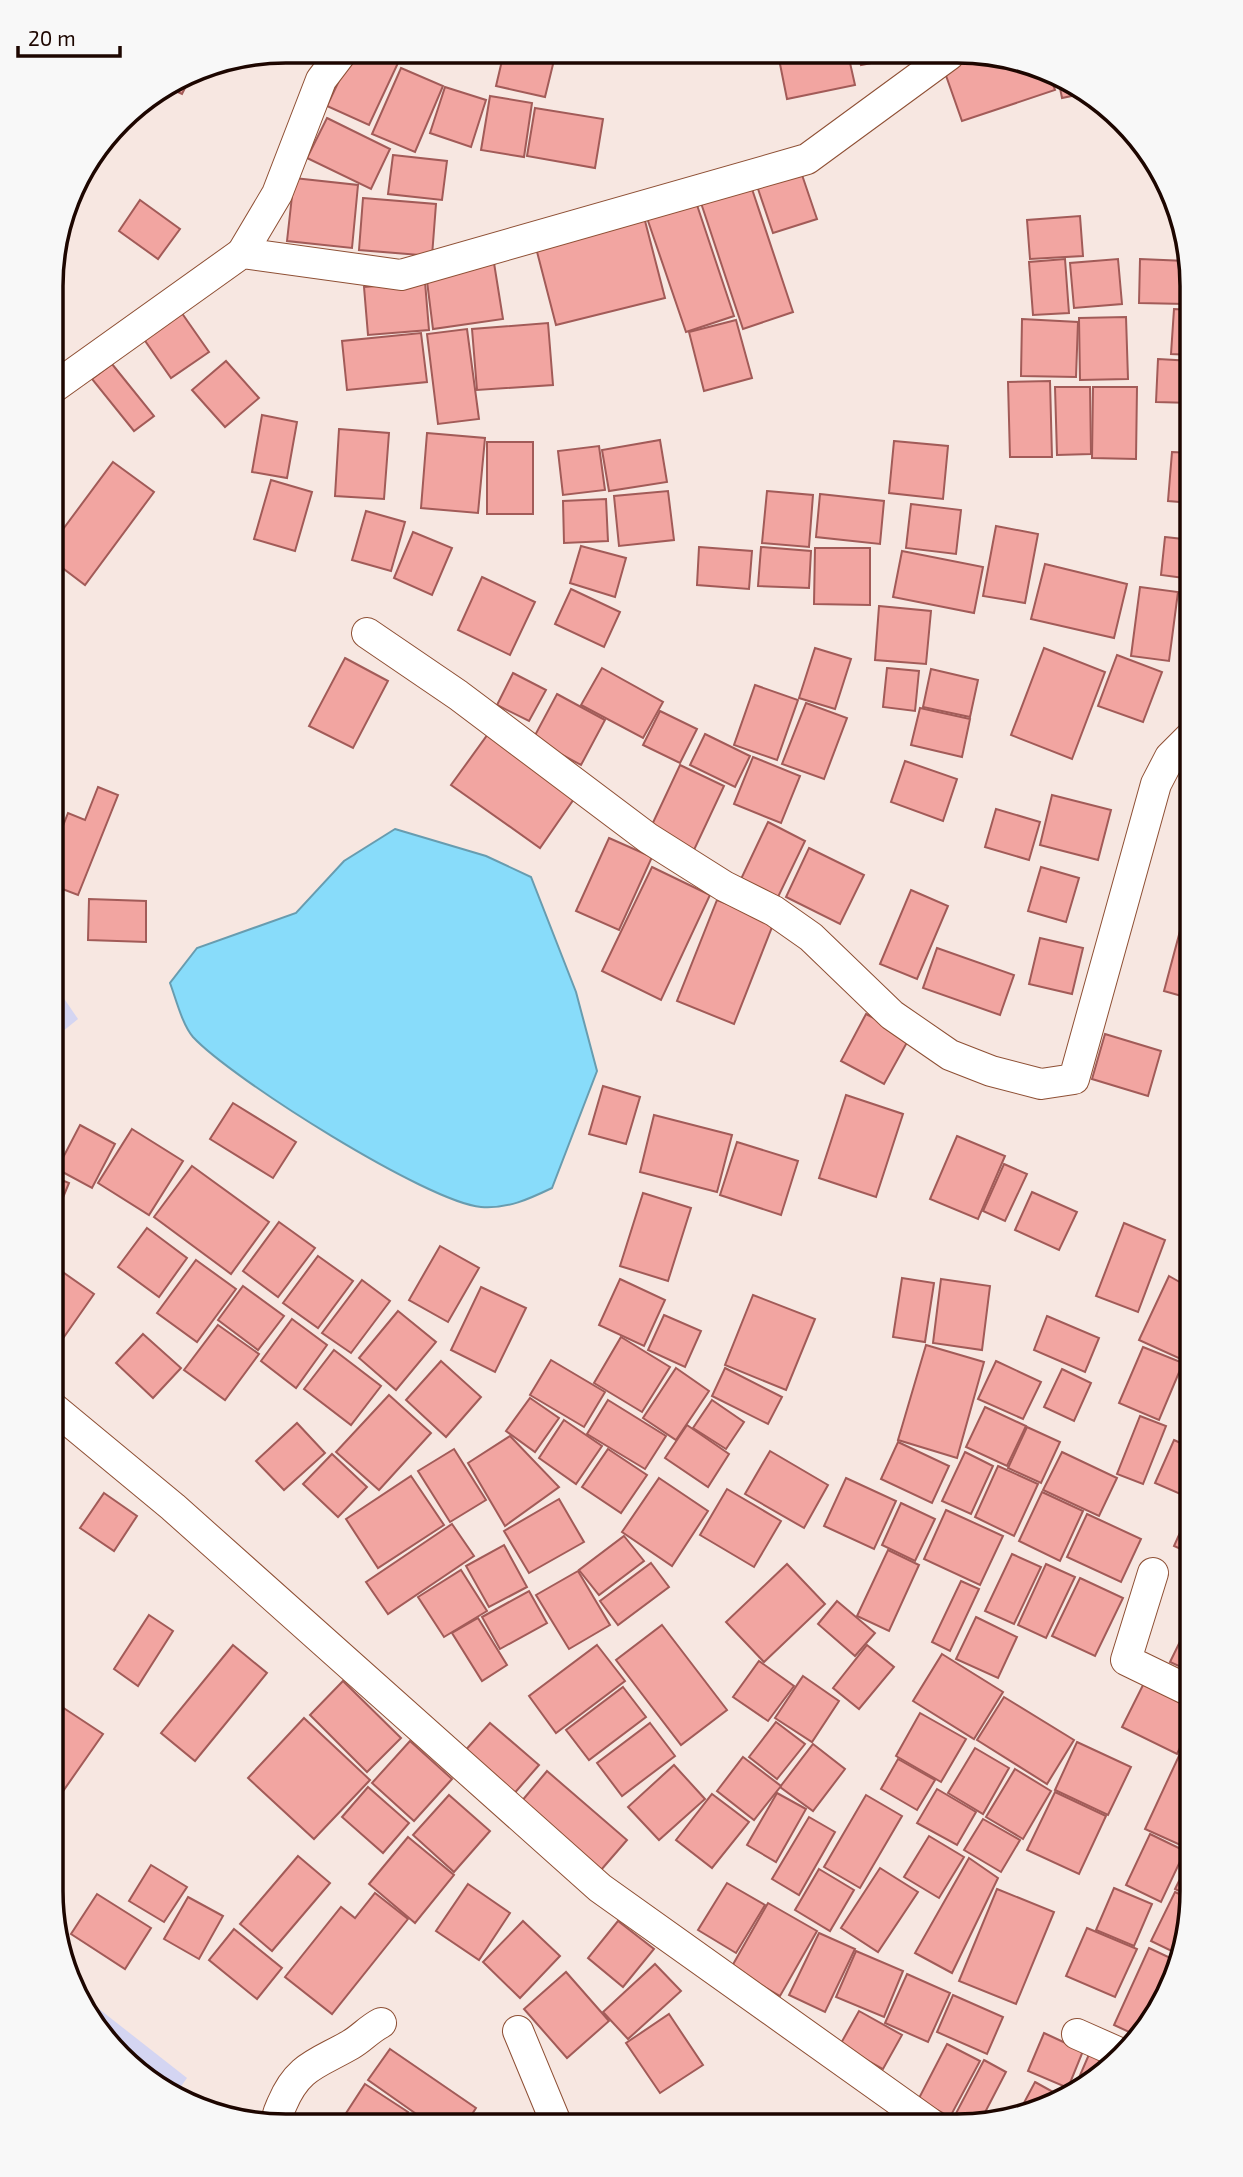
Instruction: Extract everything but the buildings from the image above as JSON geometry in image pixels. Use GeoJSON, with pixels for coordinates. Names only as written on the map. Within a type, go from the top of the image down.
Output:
{"type":"FeatureCollection","features":[{"type":"Feature","properties":{"kind":"street"},"geometry":{"type":"LineString","coordinates":[[63,380],[242,253],[277,194],[321,80],[334,63]]}},
{"type":"Feature","properties":{"kind":"street"},"geometry":{"type":"LineString","coordinates":[[242,253],[401,275],[577,222],[807,159],[938,63]]}},
{"type":"Feature","properties":{"kind":"street"},"geometry":{"type":"LineString","coordinates":[[367,633],[458,695],[648,838],[724,886],[774,911],[811,937],[892,1015],[923,1038],[950,1055],[991,1071],[1041,1084],[1074,1079],[1156,784],[1170,757],[1180,747]]}},
{"type":"Feature","properties":{"kind":"street"},"geometry":{"type":"LineString","coordinates":[[63,1416],[173,1507],[600,1888],[917,2114]]}},
{"type":"Feature","properties":{"kind":"street"},"geometry":{"type":"LineString","coordinates":[[1153,1573],[1126,1660],[1180,1686]]}},
{"type":"Feature","properties":{"kind":"street"},"geometry":{"type":"LineString","coordinates":[[278,2113],[286,2094],[302,2070],[352,2044],[366,2031],[381,2023]]}},
{"type":"Feature","properties":{"kind":"street"},"geometry":{"type":"LineString","coordinates":[[518,2031],[552,2114]]}},
{"type":"Feature","properties":{"kind":"street"},"geometry":{"type":"LineString","coordinates":[[1077,2034],[1114,2050]]}},
{"type":"Feature","properties":{"kind":"shaded area"},"geometry":{"type":"Polygon","coordinates":[[[63,997],[78,1019],[63,1031],[63,997]]]}},
{"type":"Feature","properties":{"kind":"shaded area"},"geometry":{"type":"Polygon","coordinates":[[[96,2007],[187,2078],[181,2087],[139,2059],[118,2038],[96,2007]]]}},
{"type":"Feature","properties":{"kind":"water"},"geometry":{"type":"Polygon","coordinates":[[[395,829],[486,856],[531,877],[576,992],[597,1071],[552,1188],[535,1196],[500,1206],[481,1207],[455,1200],[419,1184],[331,1136],[247,1081],[193,1037],[182,1018],[170,983],[197,948],[296,913],[344,861],[395,829]]]}}]}
